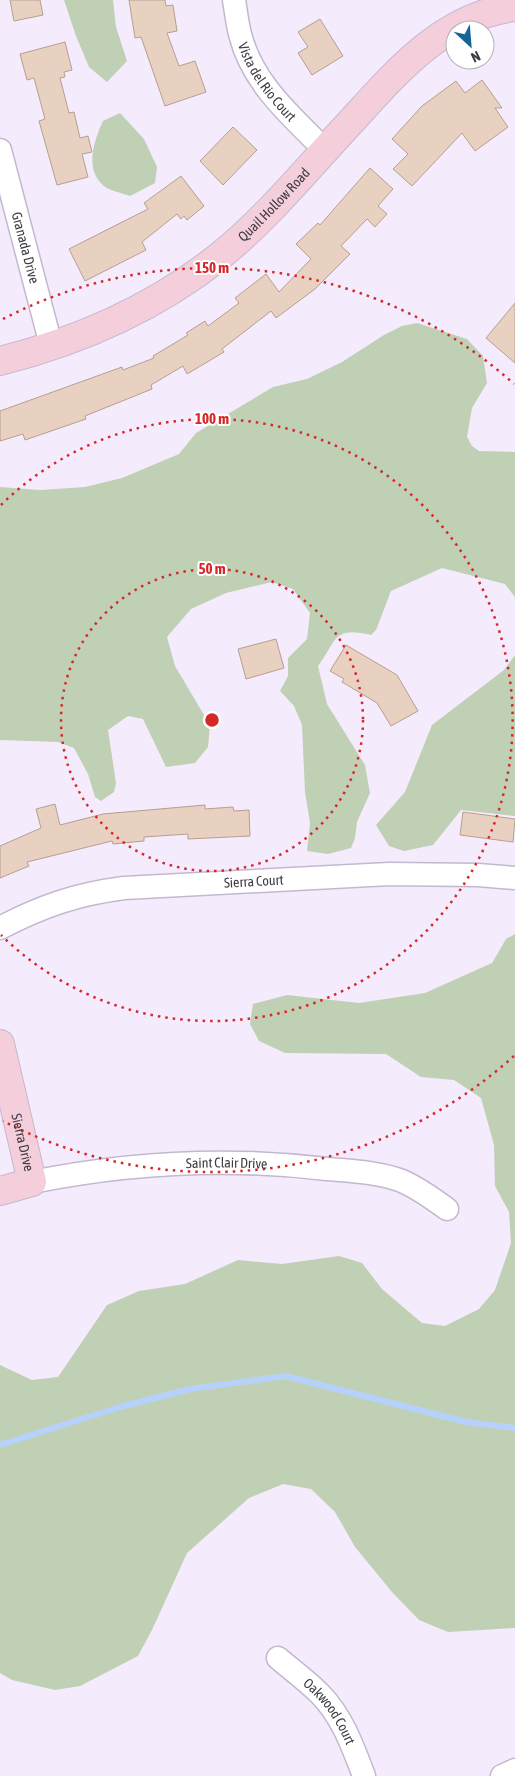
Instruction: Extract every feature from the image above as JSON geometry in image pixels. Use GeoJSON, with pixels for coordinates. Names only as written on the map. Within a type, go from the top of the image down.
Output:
{"type":"FeatureCollection","features":[{"type":"Feature","properties":{"kind":"street","name":"Vista del Rio Court"},"geometry":{"type":"LineString","coordinates":[[234,0],[240,35],[260,80],[270,93],[325,150]]}},
{"type":"Feature","properties":{"kind":"street","name":"Quail Hollow Road"},"geometry":{"type":"LineString","coordinates":[[0,361],[51,345],[117,320],[184,282],[239,238],[325,150],[405,63],[434,39],[450,29],[483,15],[515,7]]}},
{"type":"Feature","properties":{"kind":"street","name":"Granada Drive"},"geometry":{"type":"LineString","coordinates":[[0,150],[51,345]]}},
{"type":"Feature","properties":{"kind":"street","name":"Sierra Court"},"geometry":{"type":"LineString","coordinates":[[0,928],[50,904],[86,893],[124,888],[389,874],[478,875],[515,878]]}},
{"type":"Feature","properties":{"kind":"street","name":"Sierra Drive"},"geometry":{"type":"LineString","coordinates":[[0,1044],[32,1182]]}},
{"type":"Feature","properties":{"kind":"street","name":"Saint Clair Drive"},"geometry":{"type":"LineString","coordinates":[[0,1191],[32,1182],[65,1176],[180,1163],[208,1161],[276,1162],[365,1173],[400,1181],[422,1191],[447,1209]]}},
{"type":"Feature","properties":{"kind":"street","name":"Oakwood Court"},"geometry":{"type":"LineString","coordinates":[[278,1658],[319,1693],[331,1707],[346,1730],[364,1776]]}},
{"type":"Feature","properties":{"kind":"street"},"geometry":{"type":"LineString","coordinates":[[502,1776],[515,1770]]}},
{"type":"Feature","properties":{"kind":"green space"},"geometry":{"type":"Polygon","coordinates":[[[64,0],[113,0],[116,27],[127,61],[107,82],[89,67],[64,0]]]}},
{"type":"Feature","properties":{"kind":"green space"},"geometry":{"type":"Polygon","coordinates":[[[120,113],[144,139],[157,167],[155,183],[130,196],[104,186],[94,171],[93,163],[94,146],[103,121],[120,113]]]}},
{"type":"Feature","properties":{"kind":"green space"},"geometry":{"type":"Polygon","coordinates":[[[417,323],[467,339],[483,356],[487,383],[472,408],[467,437],[472,446],[479,451],[515,452],[515,597],[505,584],[442,568],[391,591],[376,630],[371,635],[358,633],[342,634],[333,643],[318,666],[327,704],[365,765],[370,793],[357,822],[355,838],[351,848],[328,854],[307,851],[310,823],[305,792],[302,725],[294,706],[280,691],[288,676],[288,658],[307,639],[310,613],[293,589],[272,582],[226,593],[191,609],[167,637],[175,666],[210,725],[208,747],[195,763],[166,767],[143,719],[128,716],[108,730],[116,783],[114,792],[101,801],[95,797],[88,774],[74,748],[58,742],[0,740],[0,487],[40,490],[85,487],[122,478],[179,454],[196,433],[273,387],[307,379],[342,362],[384,335],[402,326],[417,323]]]}},
{"type":"Feature","properties":{"kind":"green space"},"geometry":{"type":"Polygon","coordinates":[[[515,655],[515,816],[461,810],[433,845],[404,851],[389,846],[376,825],[405,792],[432,725],[504,670],[515,655]]]}},
{"type":"Feature","properties":{"kind":"green space"},"geometry":{"type":"Polygon","coordinates":[[[515,934],[515,1628],[448,1632],[419,1620],[392,1592],[355,1547],[335,1512],[311,1489],[283,1484],[249,1498],[187,1553],[138,1656],[80,1686],[55,1690],[12,1680],[0,1673],[0,1365],[32,1380],[58,1377],[107,1305],[139,1291],[185,1284],[238,1260],[282,1264],[339,1256],[362,1263],[382,1289],[422,1323],[445,1326],[479,1309],[495,1290],[511,1243],[509,1212],[495,1186],[494,1145],[481,1098],[454,1080],[421,1077],[386,1054],[285,1053],[259,1041],[250,1024],[253,1004],[287,995],[359,1003],[425,993],[492,963],[506,939],[515,934]]]}},
{"type":"Feature","properties":{"kind":"building"},"geometry":{"type":"Polygon","coordinates":[[[10,0],[40,0],[43,15],[14,21],[10,0]]]}},
{"type":"Feature","properties":{"kind":"building"},"geometry":{"type":"Polygon","coordinates":[[[129,0],[165,0],[166,6],[173,5],[177,31],[167,33],[179,66],[195,61],[206,92],[165,106],[141,37],[135,38],[129,0]]]}},
{"type":"Feature","properties":{"kind":"building"},"geometry":{"type":"Polygon","coordinates":[[[320,19],[343,56],[312,75],[298,53],[308,47],[298,32],[320,19]]]}},
{"type":"Feature","properties":{"kind":"building"},"geometry":{"type":"Polygon","coordinates":[[[65,42],[72,70],[64,72],[65,77],[60,78],[69,113],[74,112],[80,138],[88,136],[92,152],[82,154],[88,177],[57,185],[39,121],[45,119],[34,78],[27,80],[20,54],[65,42]]]}},
{"type":"Feature","properties":{"kind":"building"},"geometry":{"type":"Polygon","coordinates":[[[482,80],[502,108],[495,108],[508,127],[475,151],[462,133],[412,186],[393,169],[408,154],[392,139],[422,106],[456,81],[465,93],[482,80]]]}},
{"type":"Feature","properties":{"kind":"building"},"geometry":{"type":"Polygon","coordinates":[[[233,127],[257,150],[223,185],[200,161],[233,127]]]}},
{"type":"Feature","properties":{"kind":"building"},"geometry":{"type":"Polygon","coordinates":[[[370,168],[393,189],[378,206],[387,214],[375,227],[367,219],[341,246],[350,254],[315,289],[276,318],[271,311],[222,349],[224,352],[187,374],[183,366],[151,385],[152,389],[85,416],[86,419],[25,440],[23,434],[0,441],[0,411],[122,367],[123,370],[154,358],[153,356],[188,335],[186,333],[205,321],[208,326],[239,303],[235,298],[266,274],[279,292],[311,259],[296,244],[318,223],[320,225],[370,168]]]}},
{"type":"Feature","properties":{"kind":"building"},"geometry":{"type":"Polygon","coordinates":[[[181,176],[204,206],[187,220],[184,216],[181,219],[177,214],[142,242],[146,250],[85,281],[69,249],[148,209],[144,203],[181,176]]]}},
{"type":"Feature","properties":{"kind":"building"},"geometry":{"type":"Polygon","coordinates":[[[515,303],[515,363],[486,338],[515,303]]]}},
{"type":"Feature","properties":{"kind":"building"},"geometry":{"type":"Polygon","coordinates":[[[276,639],[284,668],[246,679],[238,649],[276,639]]]}},
{"type":"Feature","properties":{"kind":"building"},"geometry":{"type":"Polygon","coordinates":[[[346,645],[397,675],[418,711],[391,726],[377,703],[342,682],[344,679],[330,671],[346,645]]]}},
{"type":"Feature","properties":{"kind":"building"},"geometry":{"type":"Polygon","coordinates":[[[55,804],[60,825],[103,814],[205,805],[205,809],[233,807],[234,811],[249,810],[250,836],[188,839],[188,834],[144,837],[144,841],[113,844],[112,841],[27,862],[29,866],[0,878],[0,846],[41,828],[36,809],[55,804]]]}},
{"type":"Feature","properties":{"kind":"building"},"geometry":{"type":"Polygon","coordinates":[[[463,812],[515,819],[513,842],[460,835],[463,812]]]}},
{"type":"Feature","properties":{"kind":"waterway"},"geometry":{"type":"LineString","coordinates":[[0,1445],[120,1407],[190,1389],[286,1376],[466,1422],[515,1428]]}}]}
